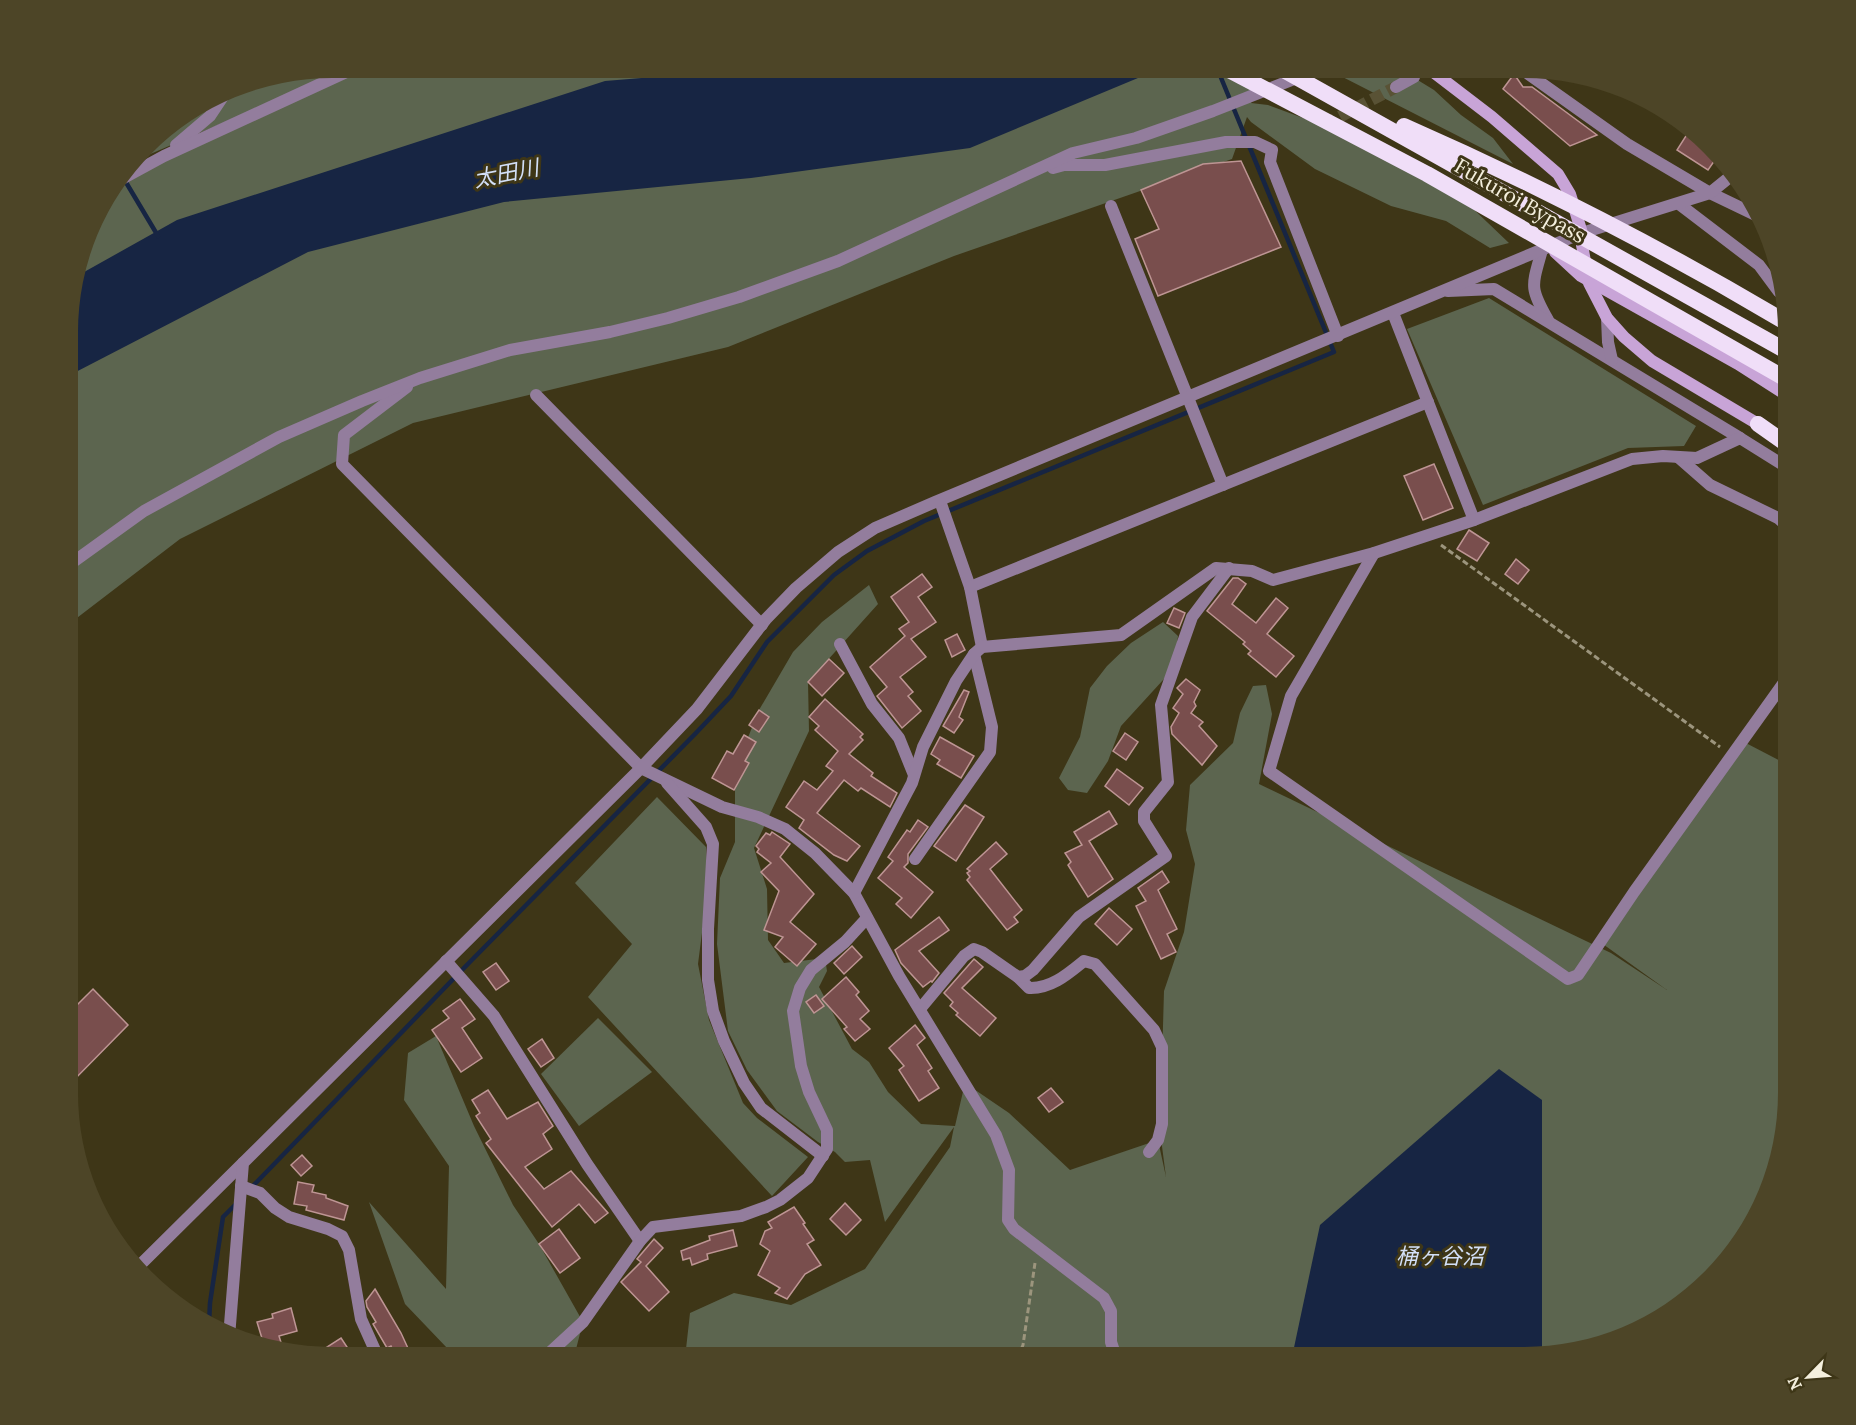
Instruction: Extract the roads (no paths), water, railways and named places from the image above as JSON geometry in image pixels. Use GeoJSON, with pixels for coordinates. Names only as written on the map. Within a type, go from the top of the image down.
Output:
{"type":"FeatureCollection","features":[{"type":"Feature","properties":{"kind":"highway","name":"Fukuroi Bypass"},"geometry":{"type":"LineString","coordinates":[[1245,78],[1427,174],[1542,246],[1778,375]]}},
{"type":"Feature","properties":{"kind":"highway","name":"Fukuroi Bypass"},"geometry":{"type":"LineString","coordinates":[[1299,78],[1778,346]]}},
{"type":"Feature","properties":{"kind":"highway"},"geometry":{"type":"LineString","coordinates":[[1310,84],[1498,167],[1700,271],[1777,317]]}},
{"type":"Feature","properties":{"kind":"highway"},"geometry":{"type":"LineString","coordinates":[[1758,424],[1778,438]]}},
{"type":"Feature","properties":{"kind":"main road"},"geometry":{"type":"LineString","coordinates":[[1441,78],[1492,117],[1558,174],[1570,194],[1582,233],[1589,283],[1607,318],[1624,337],[1652,361],[1778,435]]}},
{"type":"Feature","properties":{"kind":"main road"},"geometry":{"type":"LineString","coordinates":[[1542,246],[1581,276],[1738,364],[1778,390]]}},
{"type":"Feature","properties":{"kind":"street"},"geometry":{"type":"LineString","coordinates":[[134,172],[164,156],[333,78]]}},
{"type":"Feature","properties":{"kind":"street"},"geometry":{"type":"LineString","coordinates":[[78,558],[144,510],[279,437],[420,378],[510,350],[610,332],[739,297],[838,261],[1073,153],[1136,138],[1297,78]]}},
{"type":"Feature","properties":{"kind":"street"},"geometry":{"type":"LineString","coordinates":[[1396,87],[1411,78]]}},
{"type":"Feature","properties":{"kind":"street"},"geometry":{"type":"LineString","coordinates":[[1535,79],[1627,144],[1710,193],[1747,211]]}},
{"type":"Feature","properties":{"kind":"street"},"geometry":{"type":"LineString","coordinates":[[164,156],[210,116],[217,106]]}},
{"type":"Feature","properties":{"kind":"street"},"geometry":{"type":"LineString","coordinates":[[1027,174],[1064,165],[1105,165],[1226,141],[1255,142],[1272,150],[1270,162],[1338,336]]}},
{"type":"Feature","properties":{"kind":"street"},"geometry":{"type":"LineString","coordinates":[[142,1263],[641,768],[697,710],[762,625],[796,588],[838,552],[875,528],[1448,291],[1542,246],[1710,193],[1727,179]]}},
{"type":"Feature","properties":{"kind":"street"},"geometry":{"type":"LineString","coordinates":[[1679,204],[1759,265],[1773,284]]}},
{"type":"Feature","properties":{"kind":"street"},"geometry":{"type":"LineString","coordinates":[[1111,206],[1223,485]]}},
{"type":"Feature","properties":{"kind":"street"},"geometry":{"type":"LineString","coordinates":[[1542,246],[1534,279],[1534,296],[1549,321]]}},
{"type":"Feature","properties":{"kind":"street"},"geometry":{"type":"LineString","coordinates":[[1448,291],[1494,289],[1778,459]]}},
{"type":"Feature","properties":{"kind":"street"},"geometry":{"type":"LineString","coordinates":[[1393,313],[1474,520]]}},
{"type":"Feature","properties":{"kind":"street"},"geometry":{"type":"LineString","coordinates":[[1607,318],[1608,342],[1612,360]]}},
{"type":"Feature","properties":{"kind":"street"},"geometry":{"type":"LineString","coordinates":[[420,378],[344,435],[342,464],[641,768],[722,807],[784,829],[815,853],[854,893],[899,976],[996,1135],[1009,1170],[1008,1220],[1014,1229],[1104,1298],[1111,1311],[1113,1347]]}},
{"type":"Feature","properties":{"kind":"street"},"geometry":{"type":"LineString","coordinates":[[536,395],[762,625]]}},
{"type":"Feature","properties":{"kind":"street"},"geometry":{"type":"LineString","coordinates":[[970,587],[1428,402]]}},
{"type":"Feature","properties":{"kind":"street"},"geometry":{"type":"LineString","coordinates":[[854,893],[912,783],[923,747],[956,681],[978,650],[1121,635],[1216,568],[1252,571],[1273,580],[1374,553],[1474,520],[1632,459],[1663,456],[1697,458],[1740,438]]}},
{"type":"Feature","properties":{"kind":"street"},"geometry":{"type":"LineString","coordinates":[[1678,457],[1710,485],[1778,518]]}},
{"type":"Feature","properties":{"kind":"street"},"geometry":{"type":"LineString","coordinates":[[915,859],[990,752],[992,727],[978,650],[970,587],[940,501]]}},
{"type":"Feature","properties":{"kind":"street"},"geometry":{"type":"LineString","coordinates":[[1374,553],[1291,696],[1269,771],[1568,979],[1578,975],[1634,892],[1778,691]]}},
{"type":"Feature","properties":{"kind":"street"},"geometry":{"type":"LineString","coordinates":[[1018,976],[1025,976],[1033,970],[1079,917],[1166,856],[1144,821],[1144,812],[1168,782],[1161,705],[1192,617],[1229,568]]}},
{"type":"Feature","properties":{"kind":"street"},"geometry":{"type":"LineString","coordinates":[[840,644],[872,704],[899,738],[914,775]]}},
{"type":"Feature","properties":{"kind":"street"},"geometry":{"type":"LineString","coordinates":[[662,778],[706,827],[713,844],[708,929],[708,980],[713,1011],[724,1041],[744,1083],[761,1108],[823,1155]]}},
{"type":"Feature","properties":{"kind":"street"},"geometry":{"type":"LineString","coordinates":[[556,1347],[583,1322],[652,1227],[741,1216],[787,1196],[808,1178],[827,1149],[827,1130],[809,1092],[801,1066],[793,1011],[800,988],[811,970],[844,942],[867,918]]}},
{"type":"Feature","properties":{"kind":"street"},"geometry":{"type":"LineString","coordinates":[[920,1009],[964,956],[974,950],[982,952],[1018,976],[1029,988],[1041,989],[1063,977],[1084,961],[1095,964],[1154,1030],[1162,1047],[1162,1124],[1158,1140],[1149,1152]]}},
{"type":"Feature","properties":{"kind":"street"},"geometry":{"type":"LineString","coordinates":[[446,961],[494,1016],[587,1164],[640,1241]]}},
{"type":"Feature","properties":{"kind":"street"},"geometry":{"type":"LineString","coordinates":[[230,1326],[243,1163]]}},
{"type":"Feature","properties":{"kind":"street"},"geometry":{"type":"LineString","coordinates":[[241,1186],[260,1193],[275,1208],[289,1217],[328,1229],[342,1236],[349,1250],[361,1319],[374,1347]]}},
{"type":"Feature","properties":{"kind":"water","name":"太田川"},"geometry":{"type":"Polygon","coordinates":[[[642,78],[1138,78],[970,148],[751,178],[504,202],[308,252],[78,371],[80,299],[86,271],[177,220],[605,81],[642,78]]]}},
{"type":"Feature","properties":{"kind":"water","name":"桶ヶ谷沼"},"geometry":{"type":"Polygon","coordinates":[[[1499,1069],[1542,1100],[1542,1346],[1294,1347],[1320,1225],[1499,1069]]]}},
{"type":"Feature","properties":{"kind":"waterway"},"geometry":{"type":"LineString","coordinates":[[250,1189],[696,733],[731,696],[767,642],[834,575],[867,551],[924,521],[1334,352],[1221,78]]}},
{"type":"Feature","properties":{"kind":"waterway"},"geometry":{"type":"LineString","coordinates":[[126,183],[158,236]]}},
{"type":"Feature","properties":{"kind":"waterway"},"geometry":{"type":"LineString","coordinates":[[209,1315],[223,1217],[236,1204]]}},
{"type":"Feature","properties":{"kind":"tunnel"},"geometry":{"type":"LineString","coordinates":[[1324,125],[1396,87]]}}]}
